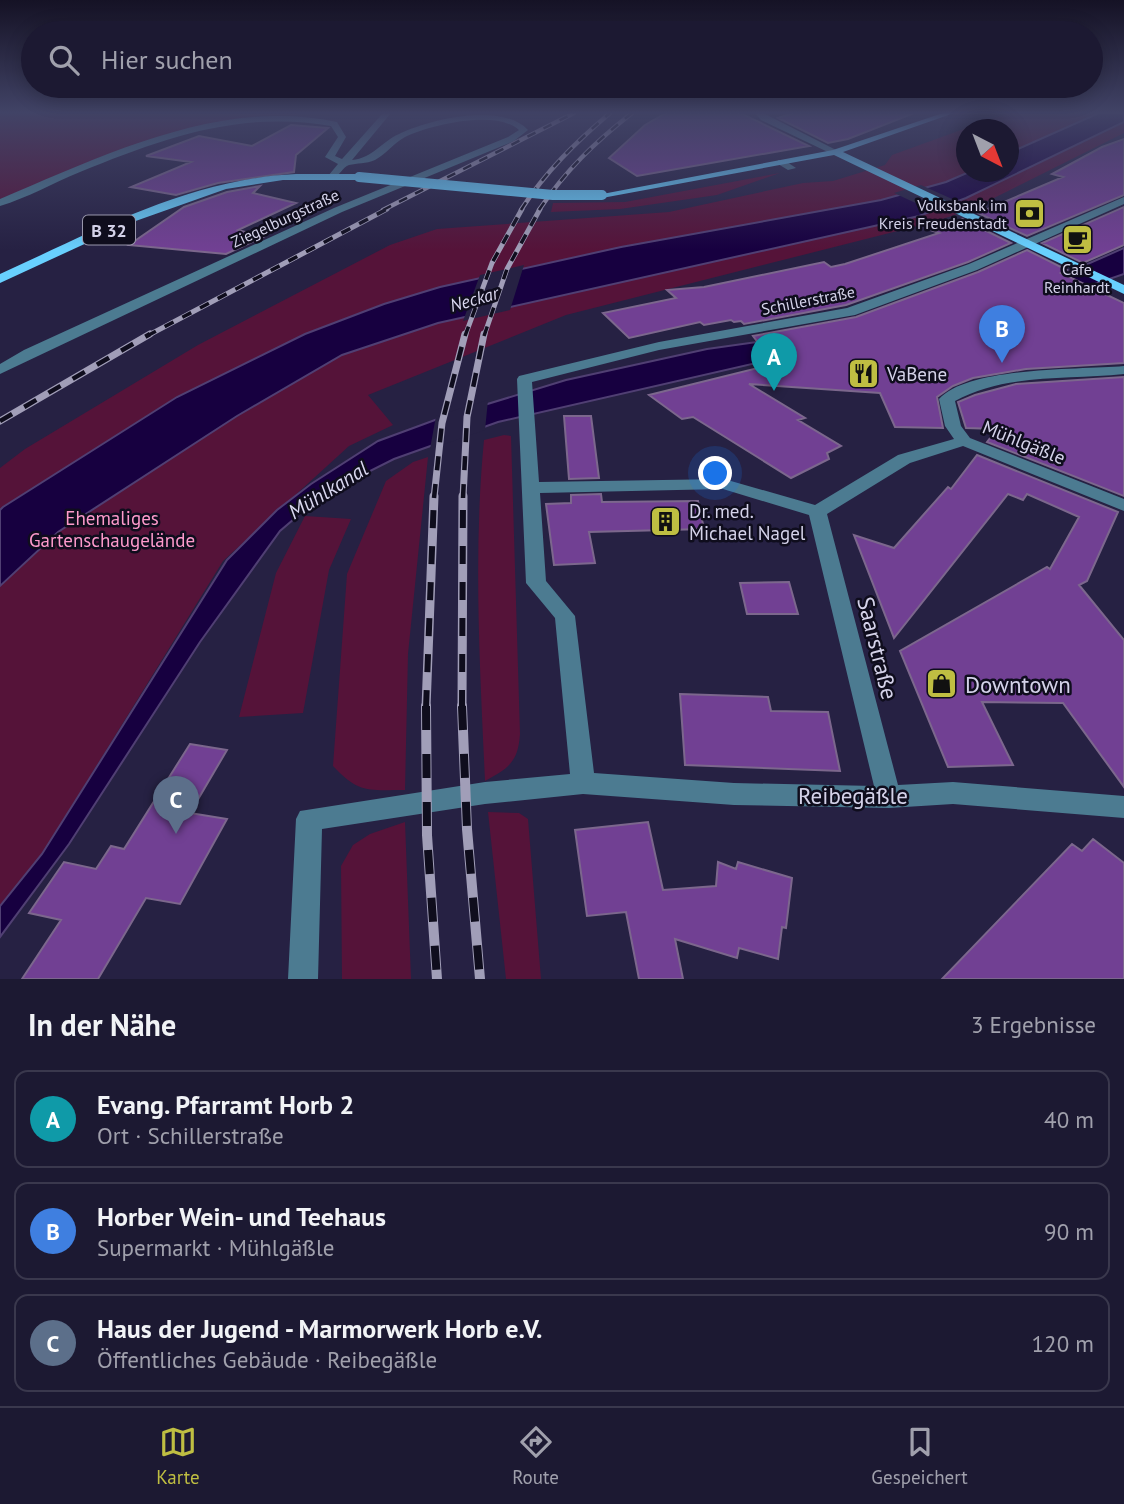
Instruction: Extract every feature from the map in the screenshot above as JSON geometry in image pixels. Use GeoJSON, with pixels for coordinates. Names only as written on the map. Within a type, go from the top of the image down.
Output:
{"type":"FeatureCollection","features":[{"type":"Feature","properties":{"kind":"main road","name":"B 32"},"geometry":{"type":"LineString","coordinates":[[0,279],[110,229],[199,194],[258,180],[359,177],[553,195],[602,195],[786,165],[810,159]]}},
{"type":"Feature","properties":{"kind":"main road"},"geometry":{"type":"LineString","coordinates":[[848,159],[1119,288]]}},
{"type":"Feature","properties":{"kind":"street"},"geometry":{"type":"LineString","coordinates":[[0,203],[113,159]]}},
{"type":"Feature","properties":{"kind":"street"},"geometry":{"type":"LineString","coordinates":[[334,159],[345,163]]}},
{"type":"Feature","properties":{"kind":"street"},"geometry":{"type":"LineString","coordinates":[[333,176],[349,159]]}},
{"type":"Feature","properties":{"kind":"street","name":"Ziegelburgstraße"},"geometry":{"type":"LineString","coordinates":[[345,163],[370,159]]}},
{"type":"Feature","properties":{"kind":"street","name":"Ziegelburgstraße"},"geometry":{"type":"LineString","coordinates":[[0,370],[29,353],[338,210],[463,159]]}},
{"type":"Feature","properties":{"kind":"street","name":"Schillerstraße"},"geometry":{"type":"LineString","coordinates":[[530,488],[525,384],[565,368],[772,324],[850,312],[973,267],[1124,200]]}},
{"type":"Feature","properties":{"kind":"street"},"geometry":{"type":"LineString","coordinates":[[1106,208],[1124,213]]}},
{"type":"Feature","properties":{"kind":"street","name":"Mühlgäßle"},"geometry":{"type":"LineString","coordinates":[[1124,370],[1097,374],[1032,374],[958,391],[947,399],[953,426],[964,440],[1124,505]]}},
{"type":"Feature","properties":{"kind":"street"},"geometry":{"type":"LineString","coordinates":[[583,783],[565,616],[536,583],[530,488],[723,484],[817,512],[904,459],[964,440]]}},
{"type":"Feature","properties":{"kind":"street","name":"Saarstraße"},"geometry":{"type":"LineString","coordinates":[[817,512],[889,797]]}},
{"type":"Feature","properties":{"kind":"street","name":"Reibegäßle"},"geometry":{"type":"LineString","coordinates":[[303,979],[309,819],[472,795],[583,783],[734,794],[889,797],[953,793],[1124,807]]}},
{"type":"Feature","properties":{"kind":"green space"},"geometry":{"type":"Polygon","coordinates":[[[0,159],[99,159],[0,199],[0,159]]]}},
{"type":"Feature","properties":{"kind":"green space","name":"Ehemaliges Gartenschaugelände"},"geometry":{"type":"Polygon","coordinates":[[[889,159],[956,159],[956,182],[1019,182],[1019,159],[1073,159],[970,210],[933,222],[566,315],[368,395],[393,425],[349,446],[223,561],[42,854],[0,906],[0,468],[25,449],[198,345],[390,245],[437,229],[669,212],[803,183],[833,181],[885,165],[889,159]]]}},
{"type":"Feature","properties":{"kind":"green space"},"geometry":{"type":"Polygon","coordinates":[[[780,173],[717,195],[620,209],[551,212],[553,203],[625,202],[780,173]]]}},
{"type":"Feature","properties":{"kind":"green space"},"geometry":{"type":"Polygon","coordinates":[[[511,436],[520,734],[517,751],[511,763],[485,781],[478,611],[481,483],[484,440],[511,436]]]}},
{"type":"Feature","properties":{"kind":"green space"},"geometry":{"type":"Polygon","coordinates":[[[428,457],[408,654],[405,790],[365,789],[350,782],[333,766],[347,574],[386,481],[413,462],[428,457]]]}},
{"type":"Feature","properties":{"kind":"green space"},"geometry":{"type":"Polygon","coordinates":[[[305,516],[351,519],[329,570],[303,713],[239,717],[276,573],[305,516]]]}},
{"type":"Feature","properties":{"kind":"green space"},"geometry":{"type":"Polygon","coordinates":[[[488,812],[519,813],[528,819],[541,979],[506,979],[488,812]]]}},
{"type":"Feature","properties":{"kind":"green space"},"geometry":{"type":"Polygon","coordinates":[[[405,822],[411,979],[342,979],[341,866],[353,845],[370,834],[405,822]]]}},
{"type":"Feature","properties":{"kind":"water"},"geometry":{"type":"Polygon","coordinates":[[[1019,159],[1048,159],[1019,173],[1019,159]]]}},
{"type":"Feature","properties":{"kind":"water","name":"Neckar"},"geometry":{"type":"Polygon","coordinates":[[[956,178],[956,182],[999,182],[919,216],[438,323],[342,355],[237,416],[58,532],[0,586],[0,510],[3,507],[177,397],[305,334],[384,304],[440,287],[621,247],[881,200],[956,178]]]}},
{"type":"Feature","properties":{"kind":"water","name":"Mühlkanal"},"geometry":{"type":"Polygon","coordinates":[[[1124,248],[1124,274],[1080,289],[498,422],[394,459],[322,495],[280,531],[200,642],[69,844],[0,937],[0,906],[42,854],[227,560],[277,510],[311,484],[378,441],[435,420],[566,380],[707,349],[848,329],[1024,292],[1124,248]]]}},
{"type":"Feature","properties":{"kind":"pier"},"geometry":{"type":"Polygon","coordinates":[[[921,185],[961,203],[937,213],[894,193],[921,185]]]}},
{"type":"Feature","properties":{"kind":"pier"},"geometry":{"type":"Polygon","coordinates":[[[524,265],[510,310],[463,321],[480,275],[524,265]]]}},
{"type":"Feature","properties":{"kind":"pier"},"geometry":{"type":"Polygon","coordinates":[[[488,400],[485,430],[430,449],[436,416],[488,400]]]}},
{"type":"Feature","properties":{"kind":"building"},"geometry":{"type":"Polygon","coordinates":[[[166,159],[296,159],[294,172],[218,183],[176,195],[131,187],[191,162],[166,159]]]}},
{"type":"Feature","properties":{"kind":"building"},"geometry":{"type":"Polygon","coordinates":[[[610,159],[736,159],[637,176],[610,159]]]}},
{"type":"Feature","properties":{"kind":"building"},"geometry":{"type":"Polygon","coordinates":[[[1080,159],[1124,159],[1124,195],[1027,236],[978,213],[1063,177],[1052,174],[1080,159]]]}},
{"type":"Feature","properties":{"kind":"building"},"geometry":{"type":"Polygon","coordinates":[[[260,186],[253,193],[296,203],[238,230],[263,237],[226,254],[129,245],[184,207],[227,192],[260,186]]]}},
{"type":"Feature","properties":{"kind":"building"},"geometry":{"type":"Polygon","coordinates":[[[1124,207],[1124,245],[1083,263],[1042,243],[1124,207]]]}},
{"type":"Feature","properties":{"kind":"building"},"geometry":{"type":"Polygon","coordinates":[[[962,219],[1011,243],[968,262],[846,305],[744,324],[731,320],[704,325],[700,322],[629,338],[603,313],[676,298],[667,290],[704,287],[824,262],[831,267],[845,264],[939,233],[933,231],[962,219]]]}},
{"type":"Feature","properties":{"kind":"building"},"geometry":{"type":"Polygon","coordinates":[[[1027,250],[1067,270],[1061,273],[1124,303],[1124,363],[1026,369],[973,378],[953,386],[937,397],[943,428],[895,427],[880,393],[749,384],[805,418],[798,420],[841,446],[827,453],[829,459],[791,478],[693,417],[682,419],[649,395],[774,364],[753,336],[856,317],[978,272],[1027,250]]]}},
{"type":"Feature","properties":{"kind":"building"},"geometry":{"type":"Polygon","coordinates":[[[1124,377],[1124,496],[987,442],[997,429],[966,428],[958,402],[1016,384],[1124,377]]]}},
{"type":"Feature","properties":{"kind":"building"},"geometry":{"type":"Polygon","coordinates":[[[564,416],[591,416],[599,478],[569,479],[564,416]]]}},
{"type":"Feature","properties":{"kind":"building"},"geometry":{"type":"Polygon","coordinates":[[[977,455],[1118,512],[1087,581],[1079,585],[1124,640],[1124,787],[1063,703],[982,702],[1013,765],[948,767],[900,651],[1047,567],[1050,569],[1079,517],[1027,494],[1023,500],[1008,494],[894,638],[854,535],[894,548],[948,487],[951,489],[977,455]]]}},
{"type":"Feature","properties":{"kind":"building"},"geometry":{"type":"Polygon","coordinates":[[[601,494],[602,502],[698,501],[704,529],[589,532],[595,563],[554,565],[546,504],[571,503],[571,495],[601,494]]]}},
{"type":"Feature","properties":{"kind":"building"},"geometry":{"type":"Polygon","coordinates":[[[789,582],[798,614],[747,614],[740,583],[789,582]]]}},
{"type":"Feature","properties":{"kind":"building"},"geometry":{"type":"Polygon","coordinates":[[[680,694],[768,697],[771,711],[828,712],[840,771],[685,765],[680,694]]]}},
{"type":"Feature","properties":{"kind":"building"},"geometry":{"type":"Polygon","coordinates":[[[190,744],[227,750],[190,813],[227,819],[180,904],[146,898],[98,979],[22,979],[61,920],[29,913],[64,862],[96,869],[111,846],[124,849],[190,744]]]}},
{"type":"Feature","properties":{"kind":"building"},"geometry":{"type":"Polygon","coordinates":[[[648,822],[663,890],[716,886],[718,862],[736,869],[738,862],[792,878],[786,928],[782,927],[778,959],[739,948],[737,958],[675,939],[683,979],[639,979],[626,912],[587,916],[575,830],[648,822]]]}},
{"type":"Feature","properties":{"kind":"building"},"geometry":{"type":"Polygon","coordinates":[[[1093,839],[1124,863],[1124,979],[942,979],[1072,844],[1082,851],[1093,839]]]}},
{"type":"Feature","properties":{"kind":"railway"},"geometry":{"type":"LineString","coordinates":[[383,210],[484,159]]}},
{"type":"Feature","properties":{"kind":"railway"},"geometry":{"type":"LineString","coordinates":[[521,210],[561,159]]}},
{"type":"Feature","properties":{"kind":"railway"},"geometry":{"type":"LineString","coordinates":[[539,210],[580,159]]}},
{"type":"Feature","properties":{"kind":"railway"},"geometry":{"type":"LineString","coordinates":[[147,336],[387,209]]}},
{"type":"Feature","properties":{"kind":"railway"},"geometry":{"type":"LineString","coordinates":[[465,336],[492,263],[522,209]]}},
{"type":"Feature","properties":{"kind":"railway"},"geometry":{"type":"LineString","coordinates":[[484,336],[507,269],[540,209]]}},
{"type":"Feature","properties":{"kind":"railway"},"geometry":{"type":"LineString","coordinates":[[0,421],[150,334]]}},
{"type":"Feature","properties":{"kind":"railway"},"geometry":{"type":"LineString","coordinates":[[434,498],[442,423],[465,334]]}},
{"type":"Feature","properties":{"kind":"railway"},"geometry":{"type":"LineString","coordinates":[[463,498],[467,417],[484,334]]}},
{"type":"Feature","properties":{"kind":"railway"},"geometry":{"type":"LineString","coordinates":[[426,708],[434,496]]}},
{"type":"Feature","properties":{"kind":"railway"},"geometry":{"type":"LineString","coordinates":[[462,706],[463,496]]}},
{"type":"Feature","properties":{"kind":"railway"},"geometry":{"type":"LineString","coordinates":[[462,706],[467,829],[480,979]]}},
{"type":"Feature","properties":{"kind":"railway"},"geometry":{"type":"LineString","coordinates":[[426,708],[427,835],[437,979]]}},
{"type":"Feature","properties":{"kind":"place","name":"Volksbank im Kreis Freudenstadt"},"geometry":{"type":"Point","coordinates":[1030,214]}},
{"type":"Feature","properties":{"kind":"place","name":"Cafe Reinhardt"},"geometry":{"type":"Point","coordinates":[1077,240]}},
{"type":"Feature","properties":{"kind":"place","name":"Horber Wein- und Teehaus"},"geometry":{"type":"Point","coordinates":[1002,363]}},
{"type":"Feature","properties":{"kind":"place","name":"VaBene"},"geometry":{"type":"Point","coordinates":[864,374]}},
{"type":"Feature","properties":{"kind":"place","name":"Evang. Pfarramt Horb 2"},"geometry":{"type":"Point","coordinates":[774,391]}},
{"type":"Feature","properties":{"kind":"place","name":"Dr. med. Michael Nagel"},"geometry":{"type":"Point","coordinates":[666,522]}},
{"type":"Feature","properties":{"kind":"place","name":"Downtown"},"geometry":{"type":"Point","coordinates":[942,684]}},
{"type":"Feature","properties":{"kind":"place","name":"Haus der Jugend - Marmorwerk Horb e.V."},"geometry":{"type":"Point","coordinates":[176,834]}}]}
